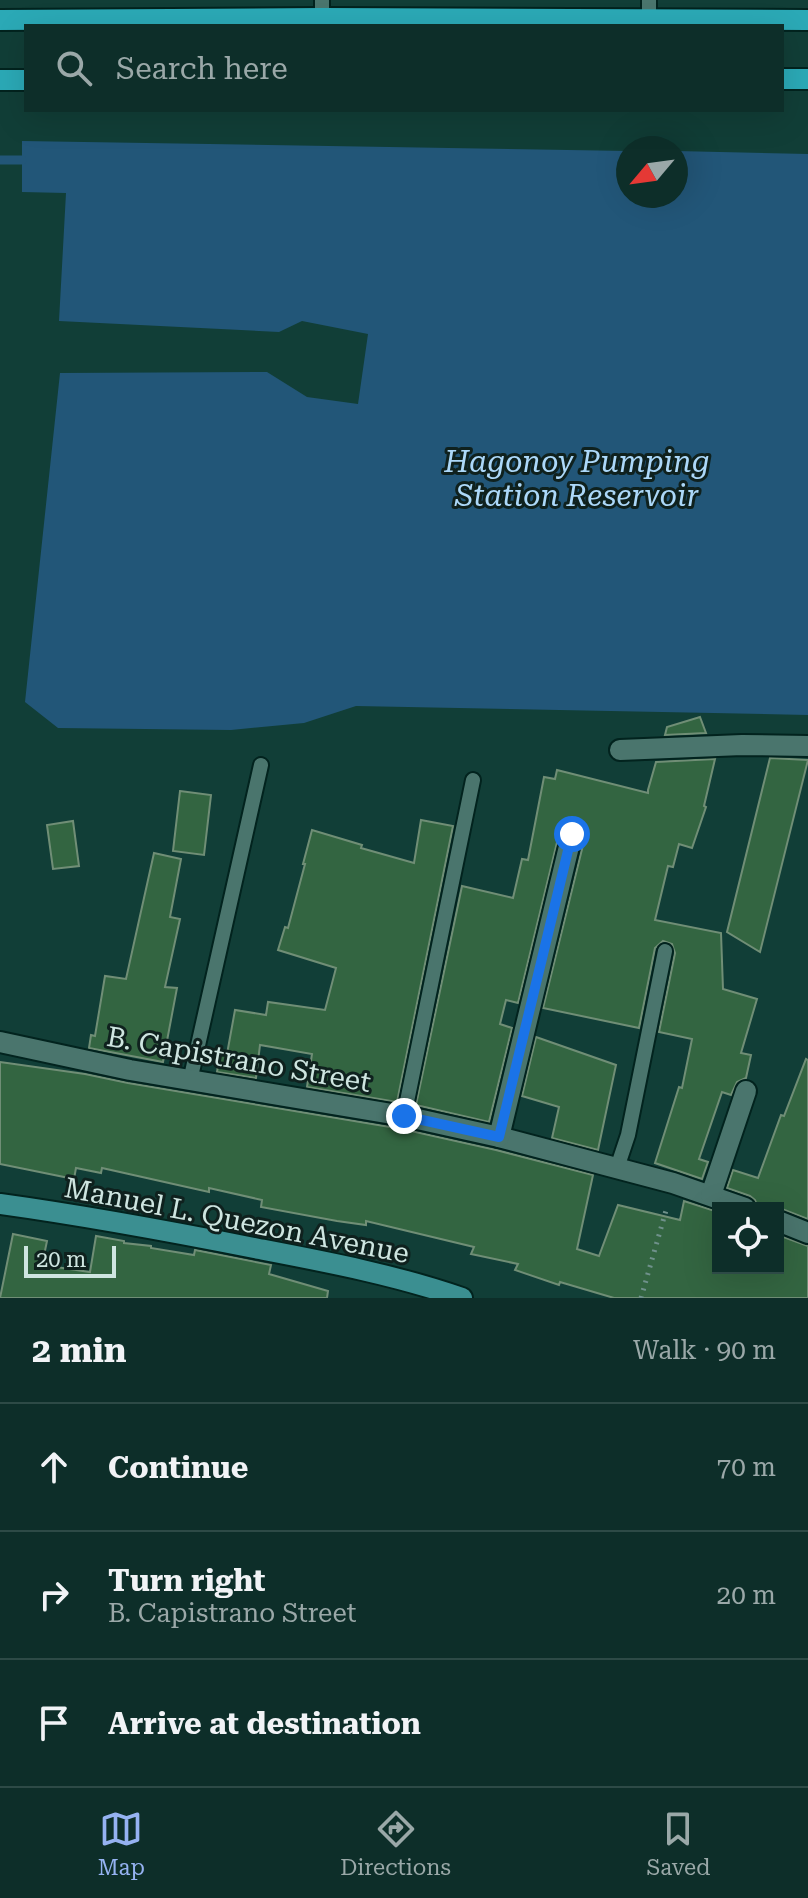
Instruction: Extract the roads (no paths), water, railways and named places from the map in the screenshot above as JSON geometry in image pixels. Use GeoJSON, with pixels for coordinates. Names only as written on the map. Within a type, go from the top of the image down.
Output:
{"type":"FeatureCollection","features":[{"type":"Feature","properties":{"kind":"main road"},"geometry":{"type":"LineString","coordinates":[[0,20],[322,9],[649,9],[808,20]]}},
{"type":"Feature","properties":{"kind":"main road"},"geometry":{"type":"LineString","coordinates":[[784,79],[808,79]]}},
{"type":"Feature","properties":{"kind":"main road"},"geometry":{"type":"LineString","coordinates":[[0,80],[24,80]]}},
{"type":"Feature","properties":{"kind":"main road","name":"Manuel L. Quezon Avenue"},"geometry":{"type":"LineString","coordinates":[[0,1204],[318,1260],[462,1298]]}},
{"type":"Feature","properties":{"kind":"street"},"geometry":{"type":"LineString","coordinates":[[620,750],[742,745],[808,746]]}},
{"type":"Feature","properties":{"kind":"street"},"geometry":{"type":"LineString","coordinates":[[499,1137],[572,834]]}},
{"type":"Feature","properties":{"kind":"street","name":"B. Capistrano Street"},"geometry":{"type":"LineString","coordinates":[[0,1042],[190,1081],[404,1116],[617,1168],[729,1202]]}},
{"type":"Feature","properties":{"kind":"street"},"geometry":{"type":"LineString","coordinates":[[711,1195],[746,1091]]}},
{"type":"Feature","properties":{"kind":"street"},"geometry":{"type":"LineString","coordinates":[[784,1223],[808,1233]]}},
{"type":"Feature","properties":{"kind":"lane"},"geometry":{"type":"LineString","coordinates":[[190,1081],[261,765]]}},
{"type":"Feature","properties":{"kind":"lane"},"geometry":{"type":"LineString","coordinates":[[404,1116],[473,780]]}},
{"type":"Feature","properties":{"kind":"lane"},"geometry":{"type":"LineString","coordinates":[[617,1168],[628,1135],[665,951]]}},
{"type":"Feature","properties":{"kind":"water","name":"Hagonoy Pumping Station Reservoir"},"geometry":{"type":"Polygon","coordinates":[[[22,141],[616,151],[616,208],[688,208],[688,151],[808,154],[808,715],[356,706],[304,723],[231,730],[58,728],[25,702],[60,373],[267,372],[307,397],[358,404],[368,334],[302,321],[279,332],[59,321],[66,193],[22,192],[22,141]]]}},
{"type":"Feature","properties":{"kind":"waterway"},"geometry":{"type":"LineString","coordinates":[[0,160],[22,160]]}}]}
